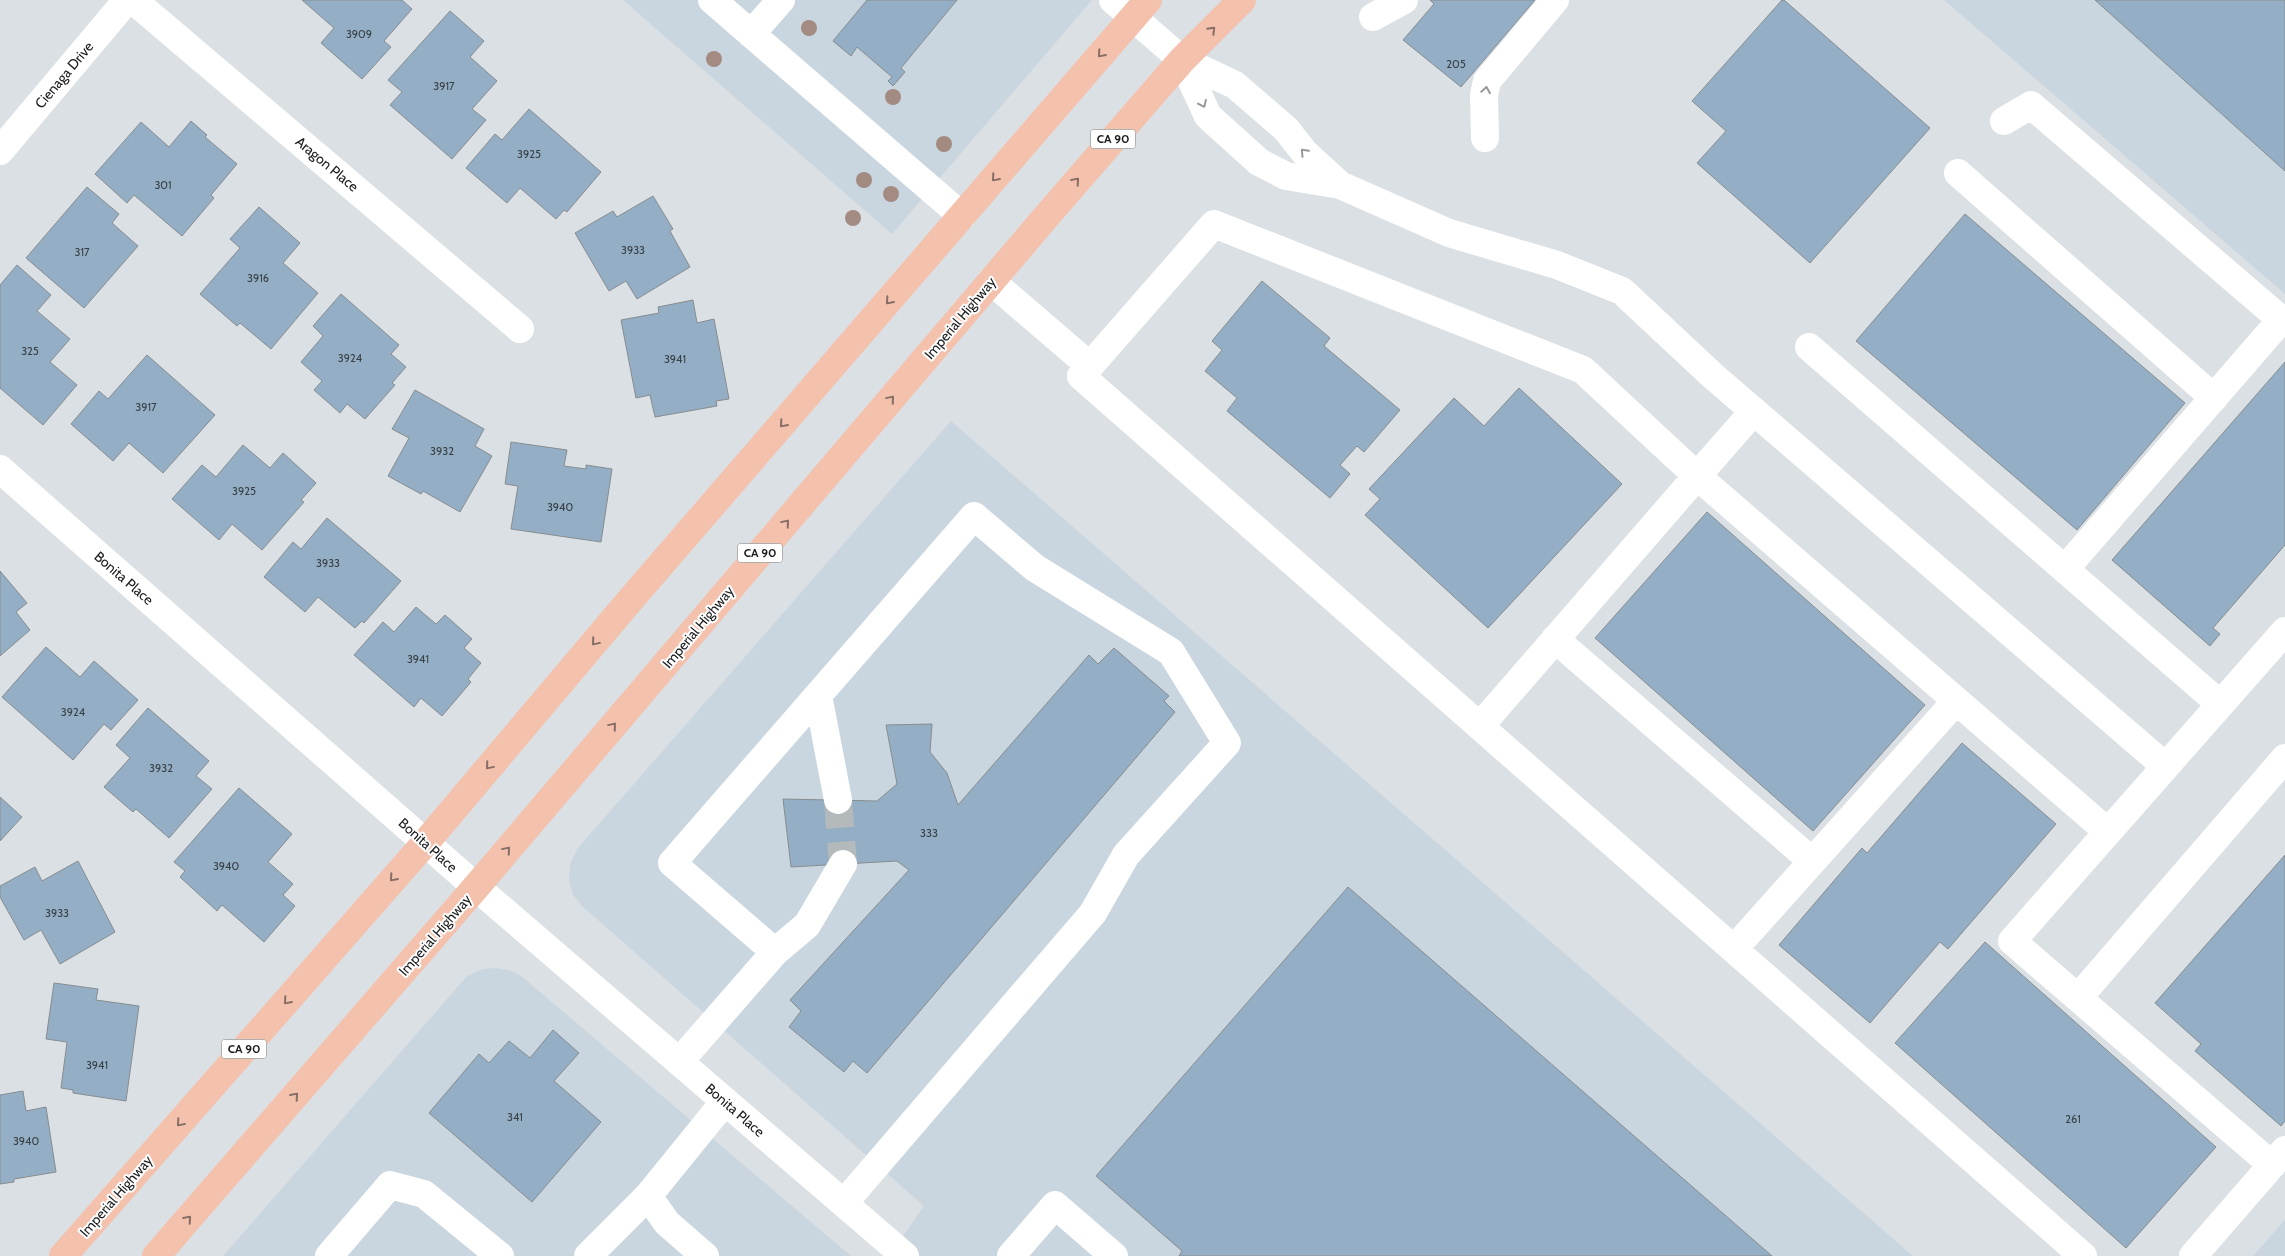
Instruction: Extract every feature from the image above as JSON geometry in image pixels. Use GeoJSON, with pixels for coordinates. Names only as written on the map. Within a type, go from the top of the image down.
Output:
{"type":"FeatureCollection","features":[{"type":"Feature","properties":{"kind":"main road","name":"Imperial Highway"},"geometry":{"type":"LineString","coordinates":[[156,1256],[476,887],[1182,60],[1242,0]]}},
{"type":"Feature","properties":{"kind":"main road","name":"Imperial Highway"},"geometry":{"type":"LineString","coordinates":[[63,1256],[426,842],[962,216],[1131,6]]}},
{"type":"Feature","properties":{"kind":"street","name":"Cienaga Drive"},"geometry":{"type":"LineString","coordinates":[[0,151],[127,0]]}},
{"type":"Feature","properties":{"kind":"street","name":"Aragon Place"},"geometry":{"type":"LineString","coordinates":[[133,0],[520,329]]}},
{"type":"Feature","properties":{"kind":"street"},"geometry":{"type":"LineString","coordinates":[[712,0],[962,216]]}},
{"type":"Feature","properties":{"kind":"street"},"geometry":{"type":"LineString","coordinates":[[751,34],[781,0]]}},
{"type":"Feature","properties":{"kind":"street"},"geometry":{"type":"LineString","coordinates":[[1373,17],[1404,0]]}},
{"type":"Feature","properties":{"kind":"street"},"geometry":{"type":"LineString","coordinates":[[1485,138],[1484,95],[1487,81],[1555,0]]}},
{"type":"Feature","properties":{"kind":"street"},"geometry":{"type":"LineString","coordinates":[[1131,6],[1182,60],[1208,116],[1259,162],[1286,176],[1340,185],[1449,233],[1557,266],[1622,291],[1713,376],[2165,766]]}},
{"type":"Feature","properties":{"kind":"street"},"geometry":{"type":"LineString","coordinates":[[1182,60],[1235,85],[1286,129],[1304,152],[1340,185]]}},
{"type":"Feature","properties":{"kind":"street"},"geometry":{"type":"LineString","coordinates":[[2004,121],[2031,105],[2283,322],[2065,569]]}},
{"type":"Feature","properties":{"kind":"street"},"geometry":{"type":"LineString","coordinates":[[1958,173],[2214,398]]}},
{"type":"Feature","properties":{"kind":"street"},"geometry":{"type":"LineString","coordinates":[[2083,1256],[1081,376],[1214,224],[1583,370],[1697,476],[2108,832]]}},
{"type":"Feature","properties":{"kind":"street"},"geometry":{"type":"LineString","coordinates":[[992,281],[1090,366]]}},
{"type":"Feature","properties":{"kind":"street"},"geometry":{"type":"LineString","coordinates":[[1809,347],[2220,704]]}},
{"type":"Feature","properties":{"kind":"street"},"geometry":{"type":"LineString","coordinates":[[1480,726],[1754,411]]}},
{"type":"Feature","properties":{"kind":"street","name":"Bonita Place"},"geometry":{"type":"LineString","coordinates":[[0,469],[476,887],[906,1256]]}},
{"type":"Feature","properties":{"kind":"street"},"geometry":{"type":"LineString","coordinates":[[775,952],[672,862],[974,516],[1035,568],[1171,652],[1227,742],[1126,855],[1093,913],[844,1203]]}},
{"type":"Feature","properties":{"kind":"street"},"geometry":{"type":"LineString","coordinates":[[2193,1256],[2278,1158],[2078,998],[2012,941],[2285,631]]}},
{"type":"Feature","properties":{"kind":"street"},"geometry":{"type":"LineString","coordinates":[[1555,639],[1812,861]]}},
{"type":"Feature","properties":{"kind":"street"},"geometry":{"type":"LineString","coordinates":[[818,695],[838,800]]}},
{"type":"Feature","properties":{"kind":"street"},"geometry":{"type":"LineString","coordinates":[[1734,949],[1956,701]]}},
{"type":"Feature","properties":{"kind":"street"},"geometry":{"type":"LineString","coordinates":[[2078,998],[2285,758]]}},
{"type":"Feature","properties":{"kind":"street"},"geometry":{"type":"LineString","coordinates":[[679,1062],[775,952],[807,925],[843,864]]}},
{"type":"Feature","properties":{"kind":"street"},"geometry":{"type":"LineString","coordinates":[[588,1256],[648,1196],[725,1101]]}},
{"type":"Feature","properties":{"kind":"street"},"geometry":{"type":"LineString","coordinates":[[329,1256],[390,1186],[424,1194],[500,1256]]}},
{"type":"Feature","properties":{"kind":"street"},"geometry":{"type":"LineString","coordinates":[[648,1196],[667,1223],[705,1256]]}},
{"type":"Feature","properties":{"kind":"street"},"geometry":{"type":"LineString","coordinates":[[1011,1256],[1055,1205],[1114,1256]]}},
{"type":"Feature","properties":{"kind":"shaded area"},"geometry":{"type":"Polygon","coordinates":[[[623,0],[1092,0],[892,234],[623,0]]]}},
{"type":"Feature","properties":{"kind":"shaded area"},"geometry":{"type":"Polygon","coordinates":[[[1944,0],[2285,0],[2285,294],[1944,0]]]}},
{"type":"Feature","properties":{"kind":"shaded area"},"geometry":{"type":"Polygon","coordinates":[[[951,421],[1913,1256],[889,1256],[924,1206],[583,907],[573,895],[569,880],[570,865],[577,849],[951,421]]]}},
{"type":"Feature","properties":{"kind":"shaded area"},"geometry":{"type":"Polygon","coordinates":[[[482,969],[509,970],[520,975],[851,1256],[223,1256],[467,976],[482,969]]]}},
{"type":"Feature","properties":{"kind":"shaded area"},"geometry":{"type":"Polygon","coordinates":[[[2285,1220],[2285,1256],[2253,1256],[2285,1220]]]}},
{"type":"Feature","properties":{"kind":"building"},"geometry":{"type":"Polygon","coordinates":[[[302,0],[402,0],[412,9],[384,41],[391,47],[362,79],[321,43],[334,28],[302,0]]]}},
{"type":"Feature","properties":{"kind":"building"},"geometry":{"type":"Polygon","coordinates":[[[867,0],[957,0],[901,68],[905,72],[893,86],[888,81],[892,77],[857,47],[851,56],[833,41],[867,0]]]}},
{"type":"Feature","properties":{"kind":"building"},"geometry":{"type":"Polygon","coordinates":[[[1430,0],[1535,0],[1461,87],[1403,40],[1434,4],[1430,0]]]}},
{"type":"Feature","properties":{"kind":"building"},"geometry":{"type":"Polygon","coordinates":[[[1782,0],[1930,128],[1810,263],[1697,163],[1726,131],[1692,101],[1782,0]]]}},
{"type":"Feature","properties":{"kind":"building"},"geometry":{"type":"Polygon","coordinates":[[[2095,0],[2285,0],[2285,171],[2095,0]]]}},
{"type":"Feature","properties":{"kind":"building"},"geometry":{"type":"Polygon","coordinates":[[[450,11],[484,41],[470,57],[497,81],[472,109],[486,120],[452,159],[390,105],[402,92],[388,80],[450,11]]]}},
{"type":"Feature","properties":{"kind":"building"},"geometry":{"type":"Polygon","coordinates":[[[529,109],[601,172],[567,212],[564,210],[556,219],[520,188],[507,203],[466,168],[495,134],[502,140],[529,109]]]}},
{"type":"Feature","properties":{"kind":"building"},"geometry":{"type":"Polygon","coordinates":[[[191,121],[207,135],[205,137],[237,164],[211,195],[214,198],[182,236],[134,195],[127,203],[95,174],[141,122],[169,147],[191,121]]]}},
{"type":"Feature","properties":{"kind":"building"},"geometry":{"type":"Polygon","coordinates":[[[87,187],[119,214],[112,223],[138,246],[84,308],[26,258],[87,187]]]}},
{"type":"Feature","properties":{"kind":"building"},"geometry":{"type":"Polygon","coordinates":[[[653,196],[673,229],[670,231],[690,267],[637,299],[626,281],[609,291],[575,233],[613,211],[617,217],[653,196]]]}},
{"type":"Feature","properties":{"kind":"building"},"geometry":{"type":"Polygon","coordinates":[[[259,207],[300,243],[283,263],[318,293],[271,349],[240,323],[237,326],[200,294],[240,248],[230,239],[259,207]]]}},
{"type":"Feature","properties":{"kind":"building"},"geometry":{"type":"Polygon","coordinates":[[[1965,214],[2185,403],[2077,530],[1856,341],[1965,214]]]}},
{"type":"Feature","properties":{"kind":"building"},"geometry":{"type":"Polygon","coordinates":[[[17,265],[51,295],[37,311],[70,339],[50,362],[77,385],[43,425],[0,388],[0,285],[17,265]]]}},
{"type":"Feature","properties":{"kind":"building"},"geometry":{"type":"Polygon","coordinates":[[[1262,281],[1330,338],[1324,346],[1400,410],[1364,452],[1357,446],[1340,465],[1350,474],[1330,498],[1227,411],[1237,398],[1205,371],[1222,350],[1212,341],[1262,281]]]}},
{"type":"Feature","properties":{"kind":"building"},"geometry":{"type":"Polygon","coordinates":[[[341,294],[399,345],[391,354],[406,367],[392,383],[395,385],[365,419],[347,404],[340,413],[314,390],[322,381],[301,362],[323,336],[313,326],[341,294]]]}},
{"type":"Feature","properties":{"kind":"building"},"geometry":{"type":"Polygon","coordinates":[[[693,300],[697,323],[714,319],[729,399],[716,401],[717,406],[655,417],[650,395],[636,398],[621,320],[659,313],[658,307],[693,300]]]}},
{"type":"Feature","properties":{"kind":"building"},"geometry":{"type":"Polygon","coordinates":[[[147,355],[215,415],[163,473],[129,443],[113,461],[71,424],[99,391],[108,399],[147,355]]]}},
{"type":"Feature","properties":{"kind":"building"},"geometry":{"type":"Polygon","coordinates":[[[2285,362],[2285,545],[2213,628],[2220,634],[2210,646],[2112,560],[2285,362]]]}},
{"type":"Feature","properties":{"kind":"building"},"geometry":{"type":"Polygon","coordinates":[[[1519,388],[1622,484],[1488,628],[1365,515],[1380,499],[1369,489],[1454,398],[1484,426],[1519,388]]]}},
{"type":"Feature","properties":{"kind":"building"},"geometry":{"type":"Polygon","coordinates":[[[415,390],[484,429],[475,446],[492,456],[460,512],[423,491],[421,494],[388,476],[409,438],[392,429],[415,390]]]}},
{"type":"Feature","properties":{"kind":"building"},"geometry":{"type":"Polygon","coordinates":[[[511,442],[567,450],[564,466],[586,469],[586,465],[612,469],[601,542],[511,529],[518,486],[505,484],[511,442]]]}},
{"type":"Feature","properties":{"kind":"building"},"geometry":{"type":"Polygon","coordinates":[[[243,445],[270,468],[283,453],[316,483],[301,500],[304,502],[262,550],[232,524],[219,540],[172,499],[202,465],[216,477],[243,445]]]}},
{"type":"Feature","properties":{"kind":"building"},"geometry":{"type":"Polygon","coordinates":[[[1707,512],[1925,705],[1813,831],[1595,638],[1707,512]]]}},
{"type":"Feature","properties":{"kind":"building"},"geometry":{"type":"Polygon","coordinates":[[[327,518],[401,581],[364,623],[362,621],[355,628],[318,597],[305,612],[264,577],[293,542],[301,549],[327,518]]]}},
{"type":"Feature","properties":{"kind":"building"},"geometry":{"type":"Polygon","coordinates":[[[0,571],[27,603],[16,612],[30,630],[0,656],[0,571]]]}},
{"type":"Feature","properties":{"kind":"building"},"geometry":{"type":"Polygon","coordinates":[[[416,607],[436,624],[445,615],[472,639],[464,648],[481,663],[468,679],[471,682],[442,716],[421,698],[414,707],[354,655],[383,622],[394,632],[416,607]]]}},
{"type":"Feature","properties":{"kind":"building"},"geometry":{"type":"Polygon","coordinates":[[[46,647],[80,677],[94,661],[138,700],[111,730],[104,724],[73,760],[2,697],[46,647]]]}},
{"type":"Feature","properties":{"kind":"building"},"geometry":{"type":"Polygon","coordinates":[[[1114,648],[1169,696],[1164,701],[1175,712],[867,1073],[853,1061],[844,1072],[789,1027],[801,1011],[790,1000],[909,870],[897,861],[791,867],[783,799],[877,801],[897,784],[886,725],[932,724],[930,752],[947,773],[958,805],[1089,655],[1098,664],[1114,648]]]}},
{"type":"Feature","properties":{"kind":"building"},"geometry":{"type":"Polygon","coordinates":[[[148,708],[209,761],[196,776],[212,789],[169,838],[136,809],[133,812],[104,787],[130,758],[116,745],[148,708]]]}},
{"type":"Feature","properties":{"kind":"building"},"geometry":{"type":"Polygon","coordinates":[[[1962,743],[2056,824],[1948,949],[1940,942],[1870,1023],[1779,945],[1862,848],[1867,853],[1962,743]]]}},
{"type":"Feature","properties":{"kind":"building"},"geometry":{"type":"Polygon","coordinates":[[[239,788],[292,834],[268,862],[293,884],[283,895],[295,906],[264,942],[222,905],[217,911],[180,877],[185,871],[174,862],[239,788]]]}},
{"type":"Feature","properties":{"kind":"building"},"geometry":{"type":"Polygon","coordinates":[[[0,797],[22,817],[0,841],[0,797]]]}},
{"type":"Feature","properties":{"kind":"building"},"geometry":{"type":"Polygon","coordinates":[[[2285,855],[2285,1121],[2281,1126],[2195,1051],[2201,1044],[2155,1003],[2285,855]]]}},
{"type":"Feature","properties":{"kind":"building"},"geometry":{"type":"Polygon","coordinates":[[[78,861],[115,932],[60,964],[41,930],[24,940],[0,897],[0,886],[35,867],[42,881],[78,861]]]}},
{"type":"Feature","properties":{"kind":"building"},"geometry":{"type":"Polygon","coordinates":[[[1348,887],[1772,1256],[1179,1256],[1182,1251],[1096,1176],[1348,887]]]}},
{"type":"Feature","properties":{"kind":"building"},"geometry":{"type":"Polygon","coordinates":[[[1985,942],[2216,1147],[2126,1248],[1895,1043],[1985,942]]]}},
{"type":"Feature","properties":{"kind":"building"},"geometry":{"type":"Polygon","coordinates":[[[54,983],[98,989],[96,1000],[139,1006],[126,1101],[73,1093],[73,1090],[61,1088],[67,1042],[46,1039],[54,983]]]}},
{"type":"Feature","properties":{"kind":"building"},"geometry":{"type":"Polygon","coordinates":[[[553,1030],[579,1053],[554,1081],[601,1122],[532,1202],[429,1113],[479,1054],[489,1063],[509,1041],[530,1058],[553,1030]]]}},
{"type":"Feature","properties":{"kind":"building"},"geometry":{"type":"Polygon","coordinates":[[[23,1091],[26,1111],[46,1107],[56,1172],[14,1179],[14,1182],[0,1184],[0,1095],[23,1091]]]}},
{"type":"Feature","properties":{"kind":"tunnel"},"geometry":{"type":"LineString","coordinates":[[838,800],[843,864]]}}]}
